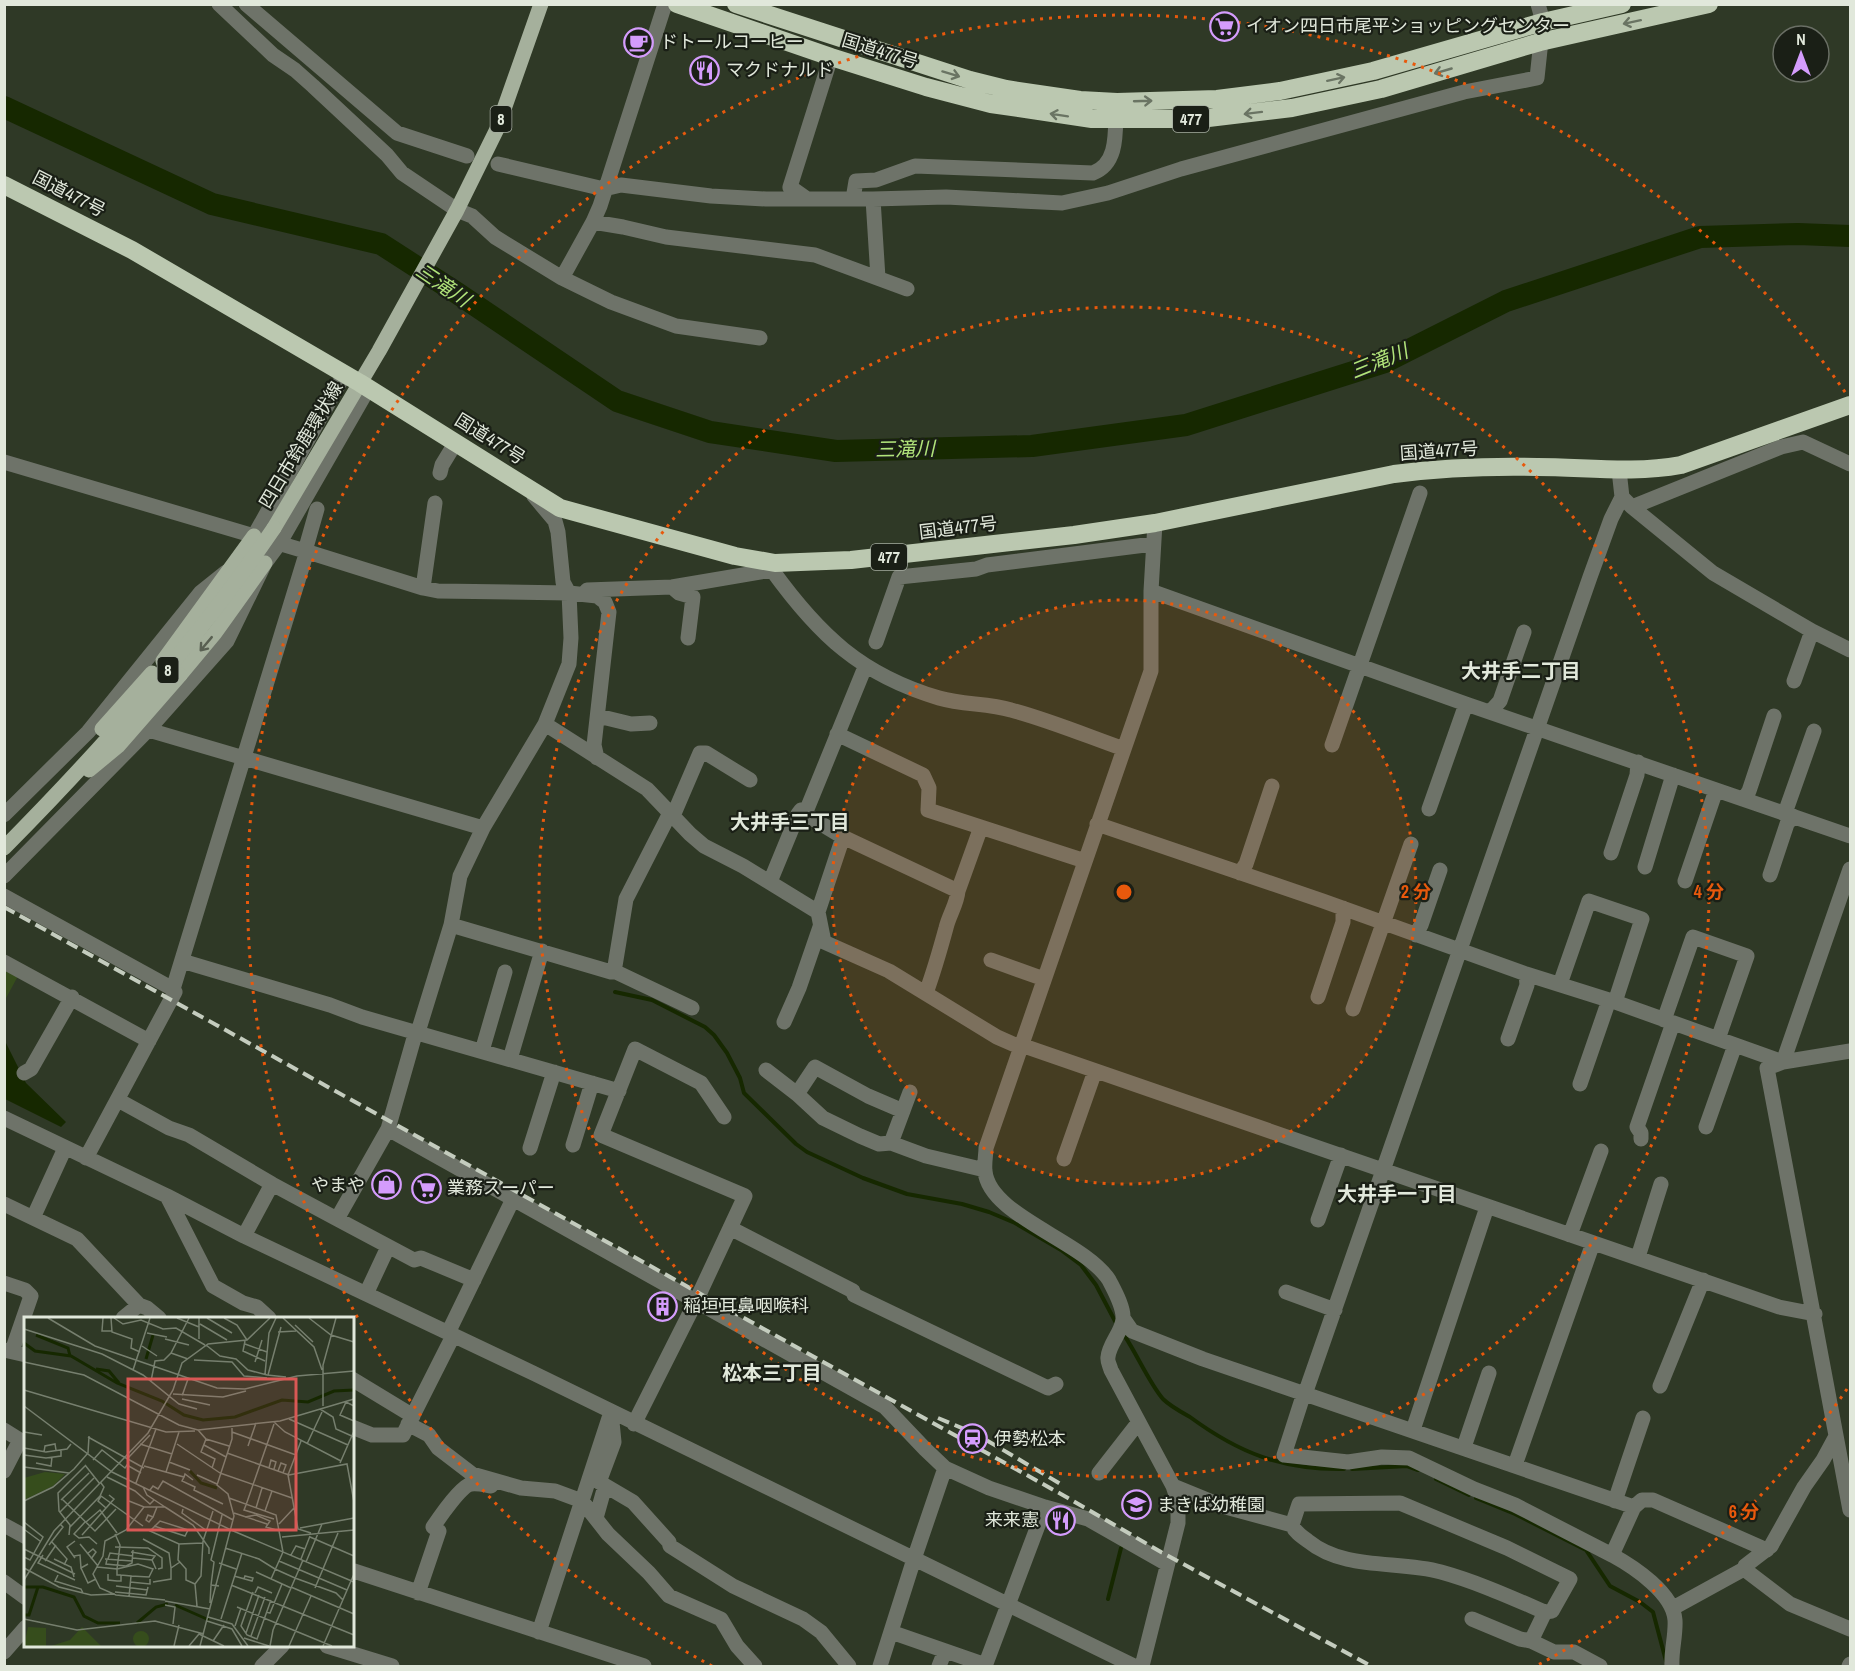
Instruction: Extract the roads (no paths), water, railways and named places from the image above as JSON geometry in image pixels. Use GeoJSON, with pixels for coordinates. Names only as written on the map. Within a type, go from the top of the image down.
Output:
{"type":"FeatureCollection","features":[{"type":"Feature","properties":{"kind":"highway","name":"国道477号"},"geometry":{"type":"LineString","coordinates":[[677,4],[926,87],[991,104],[1076,118],[1280,91],[1373,71],[1543,22],[1622,4]]}},
{"type":"Feature","properties":{"kind":"highway","name":"国道477号"},"geometry":{"type":"LineString","coordinates":[[736,4],[970,80],[1006,89],[1080,100],[1116,111],[1200,119],[1292,108],[1381,89],[1540,42],[1709,4]]}},
{"type":"Feature","properties":{"kind":"highway","name":"国道477号"},"geometry":{"type":"LineString","coordinates":[[4,185],[132,250],[358,382],[560,508],[773,567],[918,554],[1155,523],[1394,474],[1426,470],[1537,467],[1657,470],[1681,465],[1851,405]]}},
{"type":"Feature","properties":{"kind":"main road","name":"四日市鈴鹿環状線"},"geometry":{"type":"LineString","coordinates":[[4,848],[167,672],[223,601],[274,528],[358,382],[379,351],[457,210],[498,129],[541,4]]}},
{"type":"Feature","properties":{"kind":"main road","name":"8"},"geometry":{"type":"LineString","coordinates":[[49,802],[84,750],[163,661],[254,536]]}},
{"type":"Feature","properties":{"kind":"main road","name":"8"},"geometry":{"type":"LineString","coordinates":[[49,802],[118,746],[215,633],[265,563]]}},
{"type":"Feature","properties":{"kind":"street"},"geometry":{"type":"LineString","coordinates":[[219,4],[273,55],[295,70],[387,155],[402,173],[457,210],[472,216],[495,237],[562,278],[611,302],[676,326],[760,338]]}},
{"type":"Feature","properties":{"kind":"street"},"geometry":{"type":"LineString","coordinates":[[239,4],[295,70]]}},
{"type":"Feature","properties":{"kind":"street"},"geometry":{"type":"LineString","coordinates":[[246,4],[397,133],[467,156]]}},
{"type":"Feature","properties":{"kind":"street"},"geometry":{"type":"LineString","coordinates":[[562,278],[593,222],[664,4]]}},
{"type":"Feature","properties":{"kind":"street"},"geometry":{"type":"LineString","coordinates":[[498,164],[604,189],[621,185],[711,196],[766,199],[946,196],[1054,203],[1083,199],[1297,136],[1464,92],[1537,78],[1543,22],[1538,4]]}},
{"type":"Feature","properties":{"kind":"street"},"geometry":{"type":"LineString","coordinates":[[807,199],[790,187],[831,57]]}},
{"type":"Feature","properties":{"kind":"street"},"geometry":{"type":"LineString","coordinates":[[854,199],[856,181],[876,180],[915,166],[1093,173],[1101,170],[1111,159],[1116,111]]}},
{"type":"Feature","properties":{"kind":"street"},"geometry":{"type":"LineString","coordinates":[[873,199],[878,278]]}},
{"type":"Feature","properties":{"kind":"street"},"geometry":{"type":"LineString","coordinates":[[593,222],[623,226],[666,237],[815,255],[907,289]]}},
{"type":"Feature","properties":{"kind":"street"},"geometry":{"type":"LineString","coordinates":[[254,536],[358,382]]}},
{"type":"Feature","properties":{"kind":"street"},"geometry":{"type":"LineString","coordinates":[[4,876],[148,730],[227,641],[265,563],[279,544],[358,382]]}},
{"type":"Feature","properties":{"kind":"street"},"geometry":{"type":"LineString","coordinates":[[440,473],[442,465],[456,442]]}},
{"type":"Feature","properties":{"kind":"street"},"geometry":{"type":"LineString","coordinates":[[1672,1666],[1676,1628],[1673,1608],[1649,1579],[1612,1555],[1515,1505],[1474,1489],[1409,1458],[1383,1457],[1348,1462],[1284,1455],[1611,519],[1627,502],[1781,447],[1803,442],[1851,464]]}},
{"type":"Feature","properties":{"kind":"street"},"geometry":{"type":"LineString","coordinates":[[4,462],[423,588],[438,591],[569,593],[597,596],[605,602],[609,612],[594,745],[597,758]]}},
{"type":"Feature","properties":{"kind":"street"},"geometry":{"type":"LineString","coordinates":[[1618,470],[1627,502],[1713,573],[1812,631],[1851,650]]}},
{"type":"Feature","properties":{"kind":"street"},"geometry":{"type":"LineString","coordinates":[[337,1219],[388,1129],[451,925],[460,876],[483,828],[545,724],[569,664],[571,638],[569,593],[563,582],[555,521],[523,484]]}},
{"type":"Feature","properties":{"kind":"street"},"geometry":{"type":"LineString","coordinates":[[1332,745],[1420,493]]}},
{"type":"Feature","properties":{"kind":"street"},"geometry":{"type":"LineString","coordinates":[[423,588],[435,502]]}},
{"type":"Feature","properties":{"kind":"street"},"geometry":{"type":"LineString","coordinates":[[86,1158],[175,992],[173,988],[245,757],[317,509]]}},
{"type":"Feature","properties":{"kind":"street"},"geometry":{"type":"LineString","coordinates":[[1142,1666],[1178,1523],[1178,1501],[1173,1486],[1111,1370],[1108,1357],[1121,1325],[1118,1300],[1108,1279],[1073,1248],[1008,1207],[994,1193],[985,1170],[986,1148],[1151,671],[1151,591],[1155,523]]}},
{"type":"Feature","properties":{"kind":"street"},"geometry":{"type":"LineString","coordinates":[[876,642],[899,577],[976,569],[987,565],[1153,544]]}},
{"type":"Feature","properties":{"kind":"street"},"geometry":{"type":"LineString","coordinates":[[569,593],[672,587],[773,567],[815,625],[865,667],[906,686],[938,697],[963,704],[1010,709],[1124,749]]}},
{"type":"Feature","properties":{"kind":"street"},"geometry":{"type":"LineString","coordinates":[[4,815],[67,754],[101,716],[201,592],[230,570]]}},
{"type":"Feature","properties":{"kind":"street"},"geometry":{"type":"LineString","coordinates":[[672,587],[679,593],[693,597],[688,638]]}},
{"type":"Feature","properties":{"kind":"street"},"geometry":{"type":"LineString","coordinates":[[1151,591],[1466,704],[1851,836]]}},
{"type":"Feature","properties":{"kind":"street"},"geometry":{"type":"LineString","coordinates":[[1794,681],[1812,631]]}},
{"type":"Feature","properties":{"kind":"street"},"geometry":{"type":"LineString","coordinates":[[1490,712],[1500,701],[1524,632]]}},
{"type":"Feature","properties":{"kind":"street"},"geometry":{"type":"LineString","coordinates":[[805,814],[865,667]]}},
{"type":"Feature","properties":{"kind":"street"},"geometry":{"type":"LineString","coordinates":[[1429,809],[1466,704]]}},
{"type":"Feature","properties":{"kind":"street"},"geometry":{"type":"LineString","coordinates":[[101,716],[483,828]]}},
{"type":"Feature","properties":{"kind":"street"},"geometry":{"type":"LineString","coordinates":[[598,716],[631,724],[650,723]]}},
{"type":"Feature","properties":{"kind":"street"},"geometry":{"type":"LineString","coordinates":[[1744,800],[1774,716]]}},
{"type":"Feature","properties":{"kind":"street"},"geometry":{"type":"LineString","coordinates":[[545,724],[647,789],[704,846],[770,882],[820,918],[824,942],[889,971],[997,1037],[1779,1307],[1815,1314]]}},
{"type":"Feature","properties":{"kind":"street"},"geometry":{"type":"LineString","coordinates":[[1770,875],[1814,730]]}},
{"type":"Feature","properties":{"kind":"street"},"geometry":{"type":"LineString","coordinates":[[837,734],[923,775],[929,788],[928,810],[1085,861]]}},
{"type":"Feature","properties":{"kind":"street"},"geometry":{"type":"LineString","coordinates":[[614,972],[626,899],[671,814],[699,753],[706,753],[750,780]]}},
{"type":"Feature","properties":{"kind":"street"},"geometry":{"type":"LineString","coordinates":[[1611,853],[1637,775],[1638,762]]}},
{"type":"Feature","properties":{"kind":"street"},"geometry":{"type":"LineString","coordinates":[[1645,867],[1673,775]]}},
{"type":"Feature","properties":{"kind":"street"},"geometry":{"type":"LineString","coordinates":[[1239,873],[1246,864],[1272,786]]}},
{"type":"Feature","properties":{"kind":"street"},"geometry":{"type":"LineString","coordinates":[[1685,881],[1716,790]]}},
{"type":"Feature","properties":{"kind":"street"},"geometry":{"type":"LineString","coordinates":[[19,801],[49,830]]}},
{"type":"Feature","properties":{"kind":"street"},"geometry":{"type":"LineString","coordinates":[[770,882],[801,810],[843,837],[958,891]]}},
{"type":"Feature","properties":{"kind":"street"},"geometry":{"type":"LineString","coordinates":[[1097,824],[1783,1062]]}},
{"type":"Feature","properties":{"kind":"street"},"geometry":{"type":"LineString","coordinates":[[926,993],[981,827]]}},
{"type":"Feature","properties":{"kind":"street"},"geometry":{"type":"LineString","coordinates":[[784,1022],[797,994],[843,837]]}},
{"type":"Feature","properties":{"kind":"street"},"geometry":{"type":"LineString","coordinates":[[1353,1010],[1411,844]]}},
{"type":"Feature","properties":{"kind":"street"},"geometry":{"type":"LineString","coordinates":[[1783,1062],[1851,869]]}},
{"type":"Feature","properties":{"kind":"street"},"geometry":{"type":"LineString","coordinates":[[1416,935],[1440,870]]}},
{"type":"Feature","properties":{"kind":"street"},"geometry":{"type":"LineString","coordinates":[[4,896],[173,988]]}},
{"type":"Feature","properties":{"kind":"street"},"geometry":{"type":"LineString","coordinates":[[1560,984],[1589,901],[1642,920],[1580,1084]]}},
{"type":"Feature","properties":{"kind":"street"},"geometry":{"type":"LineString","coordinates":[[1318,997],[1343,922],[1343,908]]}},
{"type":"Feature","properties":{"kind":"street"},"geometry":{"type":"LineString","coordinates":[[451,925],[614,972],[692,1008]]}},
{"type":"Feature","properties":{"kind":"street"},"geometry":{"type":"LineString","coordinates":[[1641,1139],[1637,1127],[1693,937],[1747,956],[1718,1039]]}},
{"type":"Feature","properties":{"kind":"street"},"geometry":{"type":"LineString","coordinates":[[510,1059],[542,951]]}},
{"type":"Feature","properties":{"kind":"street"},"geometry":{"type":"LineString","coordinates":[[991,960],[1044,980]]}},
{"type":"Feature","properties":{"kind":"street"},"geometry":{"type":"LineString","coordinates":[[182,961],[619,1090]]}},
{"type":"Feature","properties":{"kind":"street"},"geometry":{"type":"LineString","coordinates":[[4,962],[72,997],[148,1041]]}},
{"type":"Feature","properties":{"kind":"street"},"geometry":{"type":"LineString","coordinates":[[482,1051],[505,972]]}},
{"type":"Feature","properties":{"kind":"street"},"geometry":{"type":"LineString","coordinates":[[1508,1039],[1527,985],[1526,974]]}},
{"type":"Feature","properties":{"kind":"street"},"geometry":{"type":"LineString","coordinates":[[24,1073],[31,1069],[72,997]]}},
{"type":"Feature","properties":{"kind":"street"},"geometry":{"type":"LineString","coordinates":[[1706,1127],[1735,1045]]}},
{"type":"Feature","properties":{"kind":"street"},"geometry":{"type":"LineString","coordinates":[[634,1424],[696,1301],[745,1196],[601,1135],[635,1049],[701,1083],[724,1117]]}},
{"type":"Feature","properties":{"kind":"street"},"geometry":{"type":"LineString","coordinates":[[1851,1051],[1783,1062],[1767,1068],[1851,1510]]}},
{"type":"Feature","properties":{"kind":"street"},"geometry":{"type":"LineString","coordinates":[[797,1094],[815,1067],[868,1096],[903,1111]]}},
{"type":"Feature","properties":{"kind":"street"},"geometry":{"type":"LineString","coordinates":[[766,1070],[823,1118],[834,1124],[879,1144],[891,1143],[926,1156],[985,1170]]}},
{"type":"Feature","properties":{"kind":"street"},"geometry":{"type":"LineString","coordinates":[[1064,1159],[1095,1071]]}},
{"type":"Feature","properties":{"kind":"street"},"geometry":{"type":"LineString","coordinates":[[530,1148],[554,1072]]}},
{"type":"Feature","properties":{"kind":"street"},"geometry":{"type":"LineString","coordinates":[[573,1145],[592,1083]]}},
{"type":"Feature","properties":{"kind":"street"},"geometry":{"type":"LineString","coordinates":[[891,1143],[910,1092]]}},
{"type":"Feature","properties":{"kind":"street"},"geometry":{"type":"LineString","coordinates":[[118,1100],[169,1128],[189,1135],[272,1184],[388,1247],[414,1260],[421,1258],[474,1280]]}},
{"type":"Feature","properties":{"kind":"street"},"geometry":{"type":"LineString","coordinates":[[4,1118],[1134,1666]]}},
{"type":"Feature","properties":{"kind":"street"},"geometry":{"type":"LineString","coordinates":[[388,1129],[885,1407],[945,1468],[989,1488],[1088,1519],[1167,1564]]}},
{"type":"Feature","properties":{"kind":"street"},"geometry":{"type":"LineString","coordinates":[[33,1218],[65,1148]]}},
{"type":"Feature","properties":{"kind":"street"},"geometry":{"type":"LineString","coordinates":[[1570,1235],[1601,1151]]}},
{"type":"Feature","properties":{"kind":"street"},"geometry":{"type":"LineString","coordinates":[[1318,1220],[1341,1155]]}},
{"type":"Feature","properties":{"kind":"street"},"geometry":{"type":"LineString","coordinates":[[244,1236],[272,1184]]}},
{"type":"Feature","properties":{"kind":"street"},"geometry":{"type":"LineString","coordinates":[[1638,1257],[1661,1184]]}},
{"type":"Feature","properties":{"kind":"street"},"geometry":{"type":"LineString","coordinates":[[167,1196],[213,1286],[243,1303],[257,1307],[268,1317]]}},
{"type":"Feature","properties":{"kind":"street"},"geometry":{"type":"LineString","coordinates":[[354,1428],[372,1435],[403,1435],[513,1199]]}},
{"type":"Feature","properties":{"kind":"street"},"geometry":{"type":"LineString","coordinates":[[5,1207],[77,1239],[139,1305],[158,1317]]}},
{"type":"Feature","properties":{"kind":"street"},"geometry":{"type":"LineString","coordinates":[[1413,1430],[1487,1207]]}},
{"type":"Feature","properties":{"kind":"street"},"geometry":{"type":"LineString","coordinates":[[730,1228],[854,1291],[854,1295],[934,1334],[1048,1388],[1056,1384]]}},
{"type":"Feature","properties":{"kind":"street"},"geometry":{"type":"LineString","coordinates":[[1515,1465],[1593,1243]]}},
{"type":"Feature","properties":{"kind":"street"},"geometry":{"type":"LineString","coordinates":[[366,1294],[388,1247]]}},
{"type":"Feature","properties":{"kind":"street"},"geometry":{"type":"LineString","coordinates":[[1660,1386],[1703,1280]]}},
{"type":"Feature","properties":{"kind":"street"},"geometry":{"type":"LineString","coordinates":[[4,1283],[25,1290],[31,1296],[25,1317]]}},
{"type":"Feature","properties":{"kind":"street"},"geometry":{"type":"LineString","coordinates":[[1286,1292],[1335,1310]]}},
{"type":"Feature","properties":{"kind":"street"},"geometry":{"type":"LineString","coordinates":[[124,1317],[139,1305]]}},
{"type":"Feature","properties":{"kind":"street"},"geometry":{"type":"LineString","coordinates":[[14,1352],[24,1319]]}},
{"type":"Feature","properties":{"kind":"street"},"geometry":{"type":"LineString","coordinates":[[1121,1325],[1203,1359],[1634,1507]]}},
{"type":"Feature","properties":{"kind":"street"},"geometry":{"type":"LineString","coordinates":[[1464,1447],[1489,1373]]}},
{"type":"Feature","properties":{"kind":"street"},"geometry":{"type":"LineString","coordinates":[[354,1380],[411,1420],[429,1435],[438,1448],[472,1474],[521,1488],[555,1491],[582,1503],[608,1534],[649,1573],[669,1596],[721,1619],[737,1646],[755,1666]]}},
{"type":"Feature","properties":{"kind":"street"},"geometry":{"type":"LineString","coordinates":[[611,1412],[614,1442],[599,1482],[633,1502],[669,1542],[670,1546],[733,1586],[795,1614],[821,1632],[849,1666]]}},
{"type":"Feature","properties":{"kind":"street"},"geometry":{"type":"LineString","coordinates":[[539,1632],[611,1412]]}},
{"type":"Feature","properties":{"kind":"street"},"geometry":{"type":"LineString","coordinates":[[1615,1501],[1643,1418]]}},
{"type":"Feature","properties":{"kind":"street"},"geometry":{"type":"LineString","coordinates":[[1099,1473],[1138,1423]]}},
{"type":"Feature","properties":{"kind":"street"},"geometry":{"type":"LineString","coordinates":[[4,1430],[22,1433],[4,1471]]}},
{"type":"Feature","properties":{"kind":"street"},"geometry":{"type":"LineString","coordinates":[[1673,1608],[1744,1569],[1767,1550],[1836,1436]]}},
{"type":"Feature","properties":{"kind":"street"},"geometry":{"type":"LineString","coordinates":[[880,1666],[945,1468]]}},
{"type":"Feature","properties":{"kind":"street"},"geometry":{"type":"LineString","coordinates":[[418,1593],[436,1529],[444,1511],[470,1484],[495,1486],[525,1495],[554,1497],[582,1503]]}},
{"type":"Feature","properties":{"kind":"street"},"geometry":{"type":"LineString","coordinates":[[596,1518],[605,1485]]}},
{"type":"Feature","properties":{"kind":"street"},"geometry":{"type":"LineString","coordinates":[[1173,1486],[1222,1506],[1292,1525]]}},
{"type":"Feature","properties":{"kind":"street"},"geometry":{"type":"LineString","coordinates":[[1612,1555],[1634,1507],[1642,1500],[1653,1500],[1767,1550]]}},
{"type":"Feature","properties":{"kind":"street"},"geometry":{"type":"LineString","coordinates":[[1400,1503],[1507,1548],[1570,1579],[1552,1611],[1545,1612],[1482,1585],[1437,1571],[1335,1558],[1314,1547],[1295,1531],[1292,1525],[1299,1504],[1400,1503]]}},
{"type":"Feature","properties":{"kind":"street"},"geometry":{"type":"LineString","coordinates":[[891,1632],[986,1666],[1045,1507]]}},
{"type":"Feature","properties":{"kind":"street"},"geometry":{"type":"LineString","coordinates":[[4,1525],[24,1536]]}},
{"type":"Feature","properties":{"kind":"street"},"geometry":{"type":"LineString","coordinates":[[1744,1569],[1790,1604],[1851,1629]]}},
{"type":"Feature","properties":{"kind":"street"},"geometry":{"type":"LineString","coordinates":[[354,1571],[644,1666]]}},
{"type":"Feature","properties":{"kind":"street"},"geometry":{"type":"LineString","coordinates":[[4,1582],[24,1597]]}},
{"type":"Feature","properties":{"kind":"street"},"geometry":{"type":"LineString","coordinates":[[1532,1641],[1545,1612]]}},
{"type":"Feature","properties":{"kind":"street"},"geometry":{"type":"LineString","coordinates":[[1472,1619],[1520,1639],[1532,1641],[1554,1652],[1574,1652],[1600,1666]]}},
{"type":"Feature","properties":{"kind":"street"},"geometry":{"type":"LineString","coordinates":[[4,1652],[24,1629]]}},
{"type":"Feature","properties":{"kind":"street"},"geometry":{"type":"LineString","coordinates":[[261,1666],[281,1647]]}},
{"type":"Feature","properties":{"kind":"street"},"geometry":{"type":"LineString","coordinates":[[330,1647],[392,1666]]}},
{"type":"Feature","properties":{"kind":"street"},"geometry":{"type":"LineString","coordinates":[[939,1666],[945,1651]]}},
{"type":"Feature","properties":{"kind":"waterway","name":"三滝川"},"geometry":{"type":"LineString","coordinates":[[4,107],[212,204],[381,244],[617,401],[710,432],[836,451],[1032,446],[1186,425],[1385,362],[1506,301],[1700,237],[1798,234],[1850,236]]}},
{"type":"Feature","properties":{"kind":"waterway"},"geometry":{"type":"LineString","coordinates":[[615,992],[652,1000],[705,1027],[727,1053],[740,1078],[744,1093],[807,1152],[863,1178],[907,1194],[962,1204],[989,1212],[1015,1223],[1061,1250],[1081,1265],[1096,1285],[1116,1323]]}},
{"type":"Feature","properties":{"kind":"waterway"},"geometry":{"type":"LineString","coordinates":[[1122,1332],[1163,1399],[1208,1430],[1262,1457],[1301,1466],[1344,1469]]}},
{"type":"Feature","properties":{"kind":"waterway"},"geometry":{"type":"LineString","coordinates":[[1352,1469],[1407,1466],[1418,1470]]}},
{"type":"Feature","properties":{"kind":"waterway"},"geometry":{"type":"LineString","coordinates":[[1436,1479],[1469,1495]]}},
{"type":"Feature","properties":{"kind":"waterway"},"geometry":{"type":"LineString","coordinates":[[1476,1498],[1515,1514],[1586,1550],[1610,1586],[1640,1602],[1653,1612],[1666,1661]]}},
{"type":"Feature","properties":{"kind":"waterway"},"geometry":{"type":"LineString","coordinates":[[1108,1599],[1121,1548]]}},
{"type":"Feature","properties":{"kind":"railway"},"geometry":{"type":"LineString","coordinates":[[4,907],[1068,1498],[1161,1552],[1371,1666]]}},
{"type":"Feature","properties":{"kind":"railway"},"geometry":{"type":"LineString","coordinates":[[938,1418],[976,1434],[1064,1486]]}},
{"type":"Feature","properties":{"kind":"place","name":"イオン四日市尾平ショッピングセンター"},"geometry":{"type":"Point","coordinates":[1225,26]}},
{"type":"Feature","properties":{"kind":"place","name":"ドトールコーヒー"},"geometry":{"type":"Point","coordinates":[639,42]}},
{"type":"Feature","properties":{"kind":"place","name":"マクドナルド"},"geometry":{"type":"Point","coordinates":[705,70]}},
{"type":"Feature","properties":{"kind":"place","name":"やまや"},"geometry":{"type":"Point","coordinates":[386,1185]}},
{"type":"Feature","properties":{"kind":"place","name":"業務スーパー"},"geometry":{"type":"Point","coordinates":[426,1188]}},
{"type":"Feature","properties":{"kind":"place","name":"稲垣耳鼻咽喉科"},"geometry":{"type":"Point","coordinates":[662,1306]}},
{"type":"Feature","properties":{"kind":"place","name":"伊勢松本"},"geometry":{"type":"Point","coordinates":[973,1439]}},
{"type":"Feature","properties":{"kind":"place","name":"まきば幼稚園"},"geometry":{"type":"Point","coordinates":[1136,1505]}},
{"type":"Feature","properties":{"kind":"place","name":"来来憲"},"geometry":{"type":"Point","coordinates":[1060,1520]}},
{"type":"Feature","properties":{"kind":"district","name":"大井手二丁目"},"geometry":{"type":"Point","coordinates":[1521,671]}},
{"type":"Feature","properties":{"kind":"district","name":"大井手三丁目"},"geometry":{"type":"Point","coordinates":[790,822]}},
{"type":"Feature","properties":{"kind":"district","name":"大井手一丁目"},"geometry":{"type":"Point","coordinates":[1397,1194]}},
{"type":"Feature","properties":{"kind":"district","name":"松本三丁目"},"geometry":{"type":"Point","coordinates":[772,1373]}}]}
